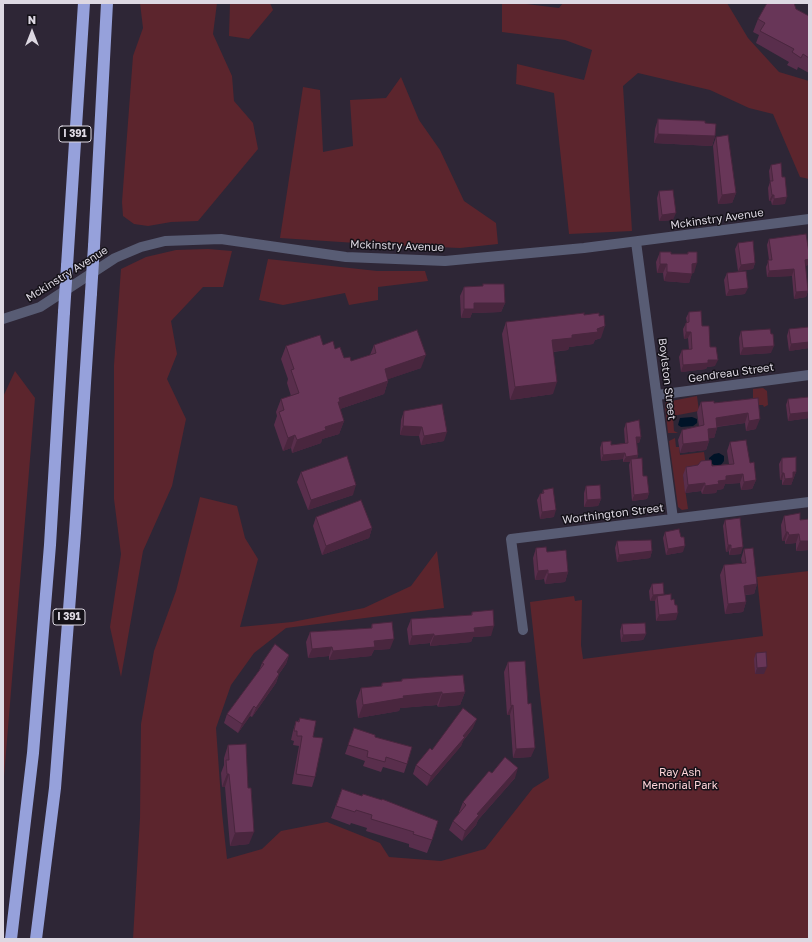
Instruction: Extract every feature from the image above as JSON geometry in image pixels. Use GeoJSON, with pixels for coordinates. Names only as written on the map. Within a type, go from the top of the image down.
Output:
{"type":"FeatureCollection","features":[{"type":"Feature","properties":{"kind":"highway","name":"I 391"},"geometry":{"type":"LineString","coordinates":[[11,939],[33,753],[50,545],[84,3]]}},
{"type":"Feature","properties":{"kind":"highway","name":"I 391"},"geometry":{"type":"LineString","coordinates":[[36,939],[55,788],[75,533],[94,246],[107,3]]}},
{"type":"Feature","properties":{"kind":"street","name":"Mckinstry Avenue"},"geometry":{"type":"LineString","coordinates":[[3,319],[40,306],[115,258],[141,247],[170,241],[221,238],[326,255],[419,260],[496,257],[636,242],[809,219]]}},
{"type":"Feature","properties":{"kind":"street","name":"Boylston Street"},"geometry":{"type":"LineString","coordinates":[[636,242],[673,519]]}},
{"type":"Feature","properties":{"kind":"street","name":"Gendreau Street"},"geometry":{"type":"LineString","coordinates":[[657,395],[809,375]]}},
{"type":"Feature","properties":{"kind":"street","name":"Worthington Street"},"geometry":{"type":"LineString","coordinates":[[523,630],[511,539],[809,502]]}},
{"type":"Feature","properties":{"kind":"green space"},"geometry":{"type":"Polygon","coordinates":[[[140,3],[217,3],[213,34],[232,76],[234,101],[253,123],[258,149],[198,221],[171,222],[148,226],[134,224],[123,216],[122,202],[133,56],[143,28],[140,3]]]}},
{"type":"Feature","properties":{"kind":"green space"},"geometry":{"type":"Polygon","coordinates":[[[230,3],[270,3],[273,10],[249,39],[229,36],[230,3]]]}},
{"type":"Feature","properties":{"kind":"green space"},"geometry":{"type":"Polygon","coordinates":[[[502,3],[518,3],[559,8],[563,3],[727,3],[748,38],[779,72],[809,81],[809,179],[800,177],[773,114],[749,108],[710,90],[638,73],[623,86],[632,231],[569,234],[554,93],[516,84],[517,64],[584,80],[592,50],[565,40],[502,32],[502,3]]]}},
{"type":"Feature","properties":{"kind":"green space"},"geometry":{"type":"Polygon","coordinates":[[[401,77],[419,120],[440,150],[464,201],[496,223],[498,244],[460,248],[280,238],[303,87],[320,90],[323,152],[353,146],[350,100],[386,98],[401,77]]]}},
{"type":"Feature","properties":{"kind":"green space"},"geometry":{"type":"Polygon","coordinates":[[[208,249],[232,251],[223,287],[203,287],[171,321],[177,354],[167,379],[186,419],[172,486],[143,551],[121,677],[110,627],[121,554],[114,499],[114,365],[121,269],[146,257],[176,250],[208,249]]]}},
{"type":"Feature","properties":{"kind":"green space"},"geometry":{"type":"Polygon","coordinates":[[[268,259],[377,271],[425,271],[428,281],[378,287],[378,300],[349,305],[345,293],[283,305],[259,300],[268,259]]]}},
{"type":"Feature","properties":{"kind":"green space"},"geometry":{"type":"Polygon","coordinates":[[[15,371],[35,398],[3,789],[3,397],[15,371]]]}},
{"type":"Feature","properties":{"kind":"green space"},"geometry":{"type":"Polygon","coordinates":[[[763,388],[767,391],[768,405],[764,407],[763,405],[757,405],[753,408],[753,389],[763,388]]]}},
{"type":"Feature","properties":{"kind":"green space"},"geometry":{"type":"Polygon","coordinates":[[[697,396],[699,411],[673,416],[674,431],[678,433],[668,433],[665,406],[666,402],[697,396]]]}},
{"type":"Feature","properties":{"kind":"green space"},"geometry":{"type":"Polygon","coordinates":[[[675,438],[676,447],[679,447],[680,455],[704,452],[706,466],[683,475],[688,509],[682,510],[678,507],[669,441],[675,438]]]}},
{"type":"Feature","properties":{"kind":"green space","name":"Ray Ash Memorial Park"},"geometry":{"type":"Polygon","coordinates":[[[200,497],[237,506],[245,538],[258,559],[240,627],[292,622],[364,608],[411,586],[437,551],[444,608],[286,628],[254,653],[231,685],[216,728],[227,859],[262,849],[281,831],[327,822],[380,843],[389,857],[441,861],[485,849],[533,788],[549,778],[530,602],[574,596],[575,601],[582,600],[581,645],[583,659],[763,636],[757,577],[809,571],[809,939],[133,939],[140,818],[141,724],[154,651],[176,591],[200,497]]]}},
{"type":"Feature","properties":{"kind":"water"},"geometry":{"type":"Polygon","coordinates":[[[692,417],[697,419],[697,423],[693,426],[681,427],[678,425],[680,418],[692,417]]]}},
{"type":"Feature","properties":{"kind":"water"},"geometry":{"type":"Polygon","coordinates":[[[719,453],[724,456],[724,461],[721,465],[716,466],[710,463],[709,458],[714,454],[719,453]]]}},
{"type":"Feature","properties":{"kind":"building"},"geometry":{"type":"Polygon","coordinates":[[[767,3],[794,3],[796,9],[809,16],[809,58],[803,54],[801,58],[792,52],[794,49],[760,31],[765,23],[758,19],[767,3]]]}},
{"type":"Feature","properties":{"kind":"building"},"geometry":{"type":"Polygon","coordinates":[[[658,119],[705,121],[705,123],[716,124],[715,136],[658,134],[658,119]]]}},
{"type":"Feature","properties":{"kind":"building"},"geometry":{"type":"Polygon","coordinates":[[[728,135],[736,193],[722,195],[716,137],[728,135]]]}},
{"type":"Feature","properties":{"kind":"building"},"geometry":{"type":"Polygon","coordinates":[[[781,163],[782,177],[785,177],[787,197],[774,199],[770,181],[773,181],[771,165],[781,163]]]}},
{"type":"Feature","properties":{"kind":"building"},"geometry":{"type":"Polygon","coordinates":[[[673,190],[676,213],[662,215],[659,191],[673,190]]]}},
{"type":"Feature","properties":{"kind":"building"},"geometry":{"type":"Polygon","coordinates":[[[806,234],[809,253],[809,259],[805,260],[808,291],[796,292],[794,269],[769,271],[768,260],[772,260],[769,239],[806,234]]]}},
{"type":"Feature","properties":{"kind":"building"},"geometry":{"type":"Polygon","coordinates":[[[753,241],[755,263],[741,265],[738,243],[753,241]]]}},
{"type":"Feature","properties":{"kind":"building"},"geometry":{"type":"Polygon","coordinates":[[[660,252],[671,252],[671,254],[688,254],[688,252],[697,252],[697,263],[692,264],[692,274],[667,272],[667,264],[660,264],[660,252]]]}},
{"type":"Feature","properties":{"kind":"building"},"geometry":{"type":"Polygon","coordinates":[[[746,271],[748,288],[729,290],[727,273],[746,271]]]}},
{"type":"Feature","properties":{"kind":"building"},"geometry":{"type":"Polygon","coordinates":[[[483,284],[504,284],[505,303],[474,303],[474,309],[464,309],[464,287],[483,286],[483,284]]]}},
{"type":"Feature","properties":{"kind":"building"},"geometry":{"type":"Polygon","coordinates":[[[701,311],[702,326],[709,326],[710,347],[716,347],[718,360],[708,360],[708,363],[683,365],[682,350],[692,349],[691,332],[686,332],[686,323],[689,322],[689,312],[701,311]]]}},
{"type":"Feature","properties":{"kind":"building"},"geometry":{"type":"Polygon","coordinates":[[[584,313],[584,315],[599,313],[599,316],[604,315],[605,326],[597,329],[598,332],[572,335],[572,338],[552,340],[557,382],[515,387],[506,322],[584,313]]]}},
{"type":"Feature","properties":{"kind":"building"},"geometry":{"type":"Polygon","coordinates":[[[809,327],[809,342],[791,344],[789,329],[809,327]]]}},
{"type":"Feature","properties":{"kind":"building"},"geometry":{"type":"Polygon","coordinates":[[[770,329],[771,334],[773,334],[774,346],[743,348],[741,331],[770,329]]]}},
{"type":"Feature","properties":{"kind":"building"},"geometry":{"type":"Polygon","coordinates":[[[417,330],[426,355],[385,369],[388,381],[339,398],[340,402],[338,402],[344,421],[325,427],[326,430],[297,440],[295,435],[288,438],[279,412],[284,410],[281,399],[299,393],[291,370],[294,369],[286,346],[320,335],[323,345],[333,341],[335,349],[340,347],[344,358],[350,357],[351,361],[376,353],[374,345],[417,330]]]}},
{"type":"Feature","properties":{"kind":"building"},"geometry":{"type":"Polygon","coordinates":[[[809,397],[809,412],[790,414],[788,399],[809,397]]]}},
{"type":"Feature","properties":{"kind":"building"},"geometry":{"type":"Polygon","coordinates":[[[758,398],[760,419],[749,421],[748,413],[716,418],[717,428],[708,429],[709,441],[683,444],[682,430],[704,425],[701,402],[714,401],[714,403],[758,398]]]}},
{"type":"Feature","properties":{"kind":"building"},"geometry":{"type":"Polygon","coordinates":[[[442,404],[447,432],[424,436],[422,427],[403,426],[404,411],[442,404]]]}},
{"type":"Feature","properties":{"kind":"building"},"geometry":{"type":"Polygon","coordinates":[[[639,420],[641,437],[636,437],[638,455],[626,457],[625,453],[603,455],[602,442],[611,441],[611,445],[628,443],[626,423],[639,420]]]}},
{"type":"Feature","properties":{"kind":"building"},"geometry":{"type":"Polygon","coordinates":[[[746,440],[750,463],[754,462],[756,480],[744,482],[743,474],[726,476],[726,480],[718,481],[719,484],[705,486],[705,483],[688,485],[686,467],[698,465],[701,461],[711,460],[712,466],[734,464],[730,442],[746,440]]]}},
{"type":"Feature","properties":{"kind":"building"},"geometry":{"type":"Polygon","coordinates":[[[347,456],[356,485],[311,500],[301,472],[347,456]]]}},
{"type":"Feature","properties":{"kind":"building"},"geometry":{"type":"Polygon","coordinates":[[[796,457],[796,472],[793,472],[793,478],[785,479],[784,473],[782,473],[782,458],[796,457]]]}},
{"type":"Feature","properties":{"kind":"building"},"geometry":{"type":"Polygon","coordinates":[[[642,458],[643,476],[647,476],[649,493],[634,495],[631,459],[642,458]]]}},
{"type":"Feature","properties":{"kind":"building"},"geometry":{"type":"Polygon","coordinates":[[[600,485],[601,499],[587,500],[586,486],[600,485]]]}},
{"type":"Feature","properties":{"kind":"building"},"geometry":{"type":"Polygon","coordinates":[[[553,488],[556,510],[542,512],[540,494],[544,493],[543,490],[553,488]]]}},
{"type":"Feature","properties":{"kind":"building"},"geometry":{"type":"Polygon","coordinates":[[[361,500],[372,528],[326,546],[316,517],[361,500]]]}},
{"type":"Feature","properties":{"kind":"building"},"geometry":{"type":"Polygon","coordinates":[[[800,513],[800,520],[809,519],[809,541],[800,541],[799,534],[789,535],[788,532],[786,532],[784,516],[800,513]]]}},
{"type":"Feature","properties":{"kind":"building"},"geometry":{"type":"Polygon","coordinates":[[[740,518],[743,547],[731,549],[731,545],[728,545],[725,520],[740,518]]]}},
{"type":"Feature","properties":{"kind":"building"},"geometry":{"type":"Polygon","coordinates":[[[679,529],[681,537],[684,537],[685,546],[668,549],[665,532],[679,529]]]}},
{"type":"Feature","properties":{"kind":"building"},"geometry":{"type":"Polygon","coordinates":[[[651,540],[652,551],[619,555],[617,541],[651,540]]]}},
{"type":"Feature","properties":{"kind":"building"},"geometry":{"type":"Polygon","coordinates":[[[546,547],[547,552],[566,550],[568,572],[548,574],[548,570],[538,571],[536,548],[546,547]]]}},
{"type":"Feature","properties":{"kind":"building"},"geometry":{"type":"Polygon","coordinates":[[[753,548],[757,584],[744,586],[746,602],[728,604],[724,565],[746,563],[744,549],[753,548]]]}},
{"type":"Feature","properties":{"kind":"building"},"geometry":{"type":"Polygon","coordinates":[[[663,583],[664,594],[653,595],[652,584],[663,583]]]}},
{"type":"Feature","properties":{"kind":"building"},"geometry":{"type":"Polygon","coordinates":[[[671,594],[671,600],[674,599],[675,605],[677,605],[678,613],[659,615],[657,596],[671,594]]]}},
{"type":"Feature","properties":{"kind":"building"},"geometry":{"type":"Polygon","coordinates":[[[493,610],[494,626],[474,628],[475,632],[434,636],[434,634],[412,636],[411,619],[472,615],[472,612],[493,610]]]}},
{"type":"Feature","properties":{"kind":"building"},"geometry":{"type":"Polygon","coordinates":[[[392,622],[394,639],[374,641],[375,647],[333,651],[332,647],[312,649],[310,632],[372,628],[372,624],[392,622]]]}},
{"type":"Feature","properties":{"kind":"building"},"geometry":{"type":"Polygon","coordinates":[[[645,623],[646,634],[623,635],[622,624],[645,623]]]}},
{"type":"Feature","properties":{"kind":"building"},"geometry":{"type":"Polygon","coordinates":[[[275,644],[289,655],[277,672],[279,674],[256,708],[254,706],[242,724],[227,714],[264,664],[262,663],[275,644]]]}},
{"type":"Feature","properties":{"kind":"building"},"geometry":{"type":"Polygon","coordinates":[[[766,652],[767,667],[757,668],[756,653],[766,652]]]}},
{"type":"Feature","properties":{"kind":"building"},"geometry":{"type":"Polygon","coordinates":[[[525,661],[528,704],[531,703],[535,748],[516,749],[508,662],[525,661]]]}},
{"type":"Feature","properties":{"kind":"building"},"geometry":{"type":"Polygon","coordinates":[[[463,675],[465,692],[442,694],[442,692],[403,696],[404,698],[363,705],[361,688],[382,686],[382,683],[402,681],[402,679],[463,675]]]}},
{"type":"Feature","properties":{"kind":"building"},"geometry":{"type":"Polygon","coordinates":[[[463,708],[477,719],[463,736],[465,737],[431,776],[416,765],[430,748],[432,750],[463,708]]]}},
{"type":"Feature","properties":{"kind":"building"},"geometry":{"type":"Polygon","coordinates":[[[300,718],[316,721],[313,737],[323,738],[315,777],[296,774],[302,736],[297,736],[297,731],[294,731],[296,721],[299,722],[300,718]]]}},
{"type":"Feature","properties":{"kind":"building"},"geometry":{"type":"Polygon","coordinates":[[[354,728],[375,735],[375,737],[412,747],[407,764],[386,757],[385,762],[367,757],[368,751],[348,745],[354,728]]]}},
{"type":"Feature","properties":{"kind":"building"},"geometry":{"type":"Polygon","coordinates":[[[246,744],[248,788],[251,788],[254,832],[235,833],[229,774],[227,774],[226,760],[229,760],[228,745],[246,744]]]}},
{"type":"Feature","properties":{"kind":"building"},"geometry":{"type":"Polygon","coordinates":[[[505,757],[518,768],[477,814],[479,815],[465,831],[453,821],[466,805],[463,802],[489,771],[492,773],[505,757]]]}},
{"type":"Feature","properties":{"kind":"building"},"geometry":{"type":"Polygon","coordinates":[[[342,789],[362,796],[363,794],[382,799],[438,821],[432,840],[413,834],[414,832],[371,819],[372,815],[356,810],[355,812],[336,806],[342,789]]]}}]}
